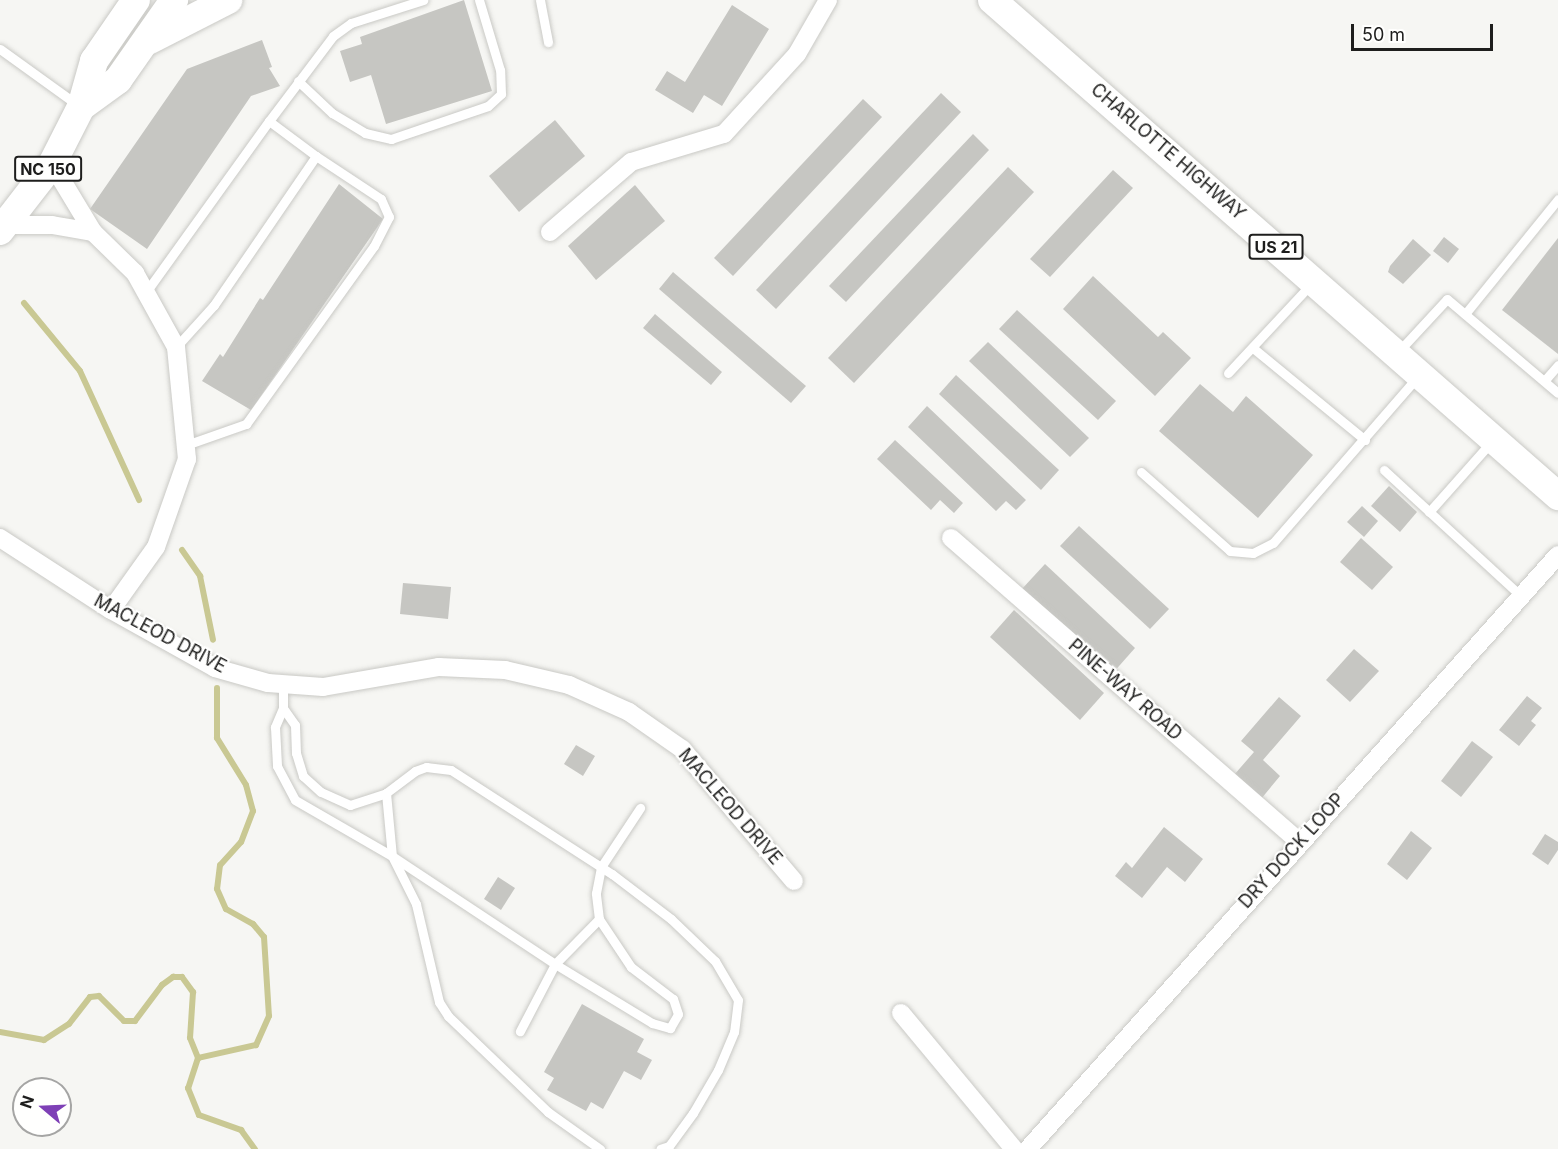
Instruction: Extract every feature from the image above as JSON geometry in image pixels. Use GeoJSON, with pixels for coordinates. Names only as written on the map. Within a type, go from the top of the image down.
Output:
{"type":"FeatureCollection","features":[{"type":"Feature","properties":{"kind":"main road"},"geometry":{"type":"LineString","coordinates":[[116,30],[122,0]]}},
{"type":"Feature","properties":{"kind":"main road","name":"NC 150"},"geometry":{"type":"LineString","coordinates":[[2,228],[52,164],[81,107],[94,62],[136,0]]}},
{"type":"Feature","properties":{"kind":"main road","name":"NC 150"},"geometry":{"type":"LineString","coordinates":[[81,107],[118,80],[174,0]]}},
{"type":"Feature","properties":{"kind":"main road"},"geometry":{"type":"LineString","coordinates":[[143,44],[228,0]]}},
{"type":"Feature","properties":{"kind":"main road","name":"CHARLOTTE HIGHWAY"},"geometry":{"type":"LineString","coordinates":[[992,0],[1315,280],[1558,496]]}},
{"type":"Feature","properties":{"kind":"street"},"geometry":{"type":"LineString","coordinates":[[550,232],[631,162],[724,134],[797,54],[828,0]]}},
{"type":"Feature","properties":{"kind":"street"},"geometry":{"type":"LineString","coordinates":[[52,164],[93,232],[135,273],[176,347],[187,459],[156,547],[111,610]]}},
{"type":"Feature","properties":{"kind":"street"},"geometry":{"type":"LineString","coordinates":[[2,228],[52,225],[93,232]]}},
{"type":"Feature","properties":{"kind":"street","name":"PINE-WAY ROAD"},"geometry":{"type":"LineString","coordinates":[[951,538],[1299,842]]}},
{"type":"Feature","properties":{"kind":"street","name":"MACLEOD DRIVE"},"geometry":{"type":"LineString","coordinates":[[2,543],[111,610],[215,668],[283,684],[323,687],[439,667],[505,670],[569,685],[629,711],[682,749],[794,881]]}},
{"type":"Feature","properties":{"kind":"street","name":"DRY DOCK LOOP"},"geometry":{"type":"LineString","coordinates":[[1029,1149],[1299,842],[1558,555]]}},
{"type":"Feature","properties":{"kind":"street"},"geometry":{"type":"LineString","coordinates":[[901,1013],[1014,1149]]}},
{"type":"Feature","properties":{"kind":"lane"},"geometry":{"type":"LineString","coordinates":[[146,292],[333,36],[351,23],[423,0]]}},
{"type":"Feature","properties":{"kind":"lane"},"geometry":{"type":"LineString","coordinates":[[298,81],[332,113],[365,133],[391,139],[488,106],[501,94],[500,70],[479,0]]}},
{"type":"Feature","properties":{"kind":"lane"},"geometry":{"type":"LineString","coordinates":[[540,0],[548,42]]}},
{"type":"Feature","properties":{"kind":"lane"},"geometry":{"type":"LineString","coordinates":[[0,49],[81,107]]}},
{"type":"Feature","properties":{"kind":"lane"},"geometry":{"type":"LineString","coordinates":[[186,445],[246,424],[374,246],[389,217],[381,199],[316,156],[269,121]]}},
{"type":"Feature","properties":{"kind":"lane"},"geometry":{"type":"LineString","coordinates":[[176,347],[214,305],[316,156]]}},
{"type":"Feature","properties":{"kind":"lane"},"geometry":{"type":"LineString","coordinates":[[1465,314],[1558,199]]}},
{"type":"Feature","properties":{"kind":"lane"},"geometry":{"type":"LineString","coordinates":[[1228,374],[1315,280]]}},
{"type":"Feature","properties":{"kind":"lane"},"geometry":{"type":"LineString","coordinates":[[1397,354],[1447,299],[1558,393]]}},
{"type":"Feature","properties":{"kind":"lane"},"geometry":{"type":"LineString","coordinates":[[1252,348],[1365,440]]}},
{"type":"Feature","properties":{"kind":"lane"},"geometry":{"type":"LineString","coordinates":[[1545,380],[1558,365]]}},
{"type":"Feature","properties":{"kind":"lane"},"geometry":{"type":"LineString","coordinates":[[1141,472],[1230,551],[1253,553],[1273,543],[1365,440],[1419,374]]}},
{"type":"Feature","properties":{"kind":"lane"},"geometry":{"type":"LineString","coordinates":[[1429,512],[1493,439]]}},
{"type":"Feature","properties":{"kind":"lane"},"geometry":{"type":"LineString","coordinates":[[1384,470],[1521,596]]}},
{"type":"Feature","properties":{"kind":"lane"},"geometry":{"type":"LineString","coordinates":[[283,684],[283,708],[274,727],[277,766],[295,800],[392,856],[555,964],[652,1023],[670,1028],[678,1014],[673,999],[631,967],[599,920],[596,893],[601,867],[639,808]]}},
{"type":"Feature","properties":{"kind":"lane"},"geometry":{"type":"LineString","coordinates":[[283,708],[295,725],[296,753],[303,776],[321,792],[350,806],[387,793],[415,771],[426,767],[451,770],[601,867],[671,919],[715,961],[738,1000],[734,1032],[718,1070],[675,1138],[660,1149]]}},
{"type":"Feature","properties":{"kind":"lane"},"geometry":{"type":"LineString","coordinates":[[387,793],[392,856],[416,904],[439,1002],[448,1016],[498,1060],[548,1112],[600,1149]]}},
{"type":"Feature","properties":{"kind":"lane"},"geometry":{"type":"LineString","coordinates":[[520,1031],[555,964],[599,920]]}},
{"type":"Feature","properties":{"kind":"building"},"geometry":{"type":"Polygon","coordinates":[[[464,0],[492,91],[386,124],[371,75],[350,82],[340,51],[362,44],[360,37],[464,0]]]}},
{"type":"Feature","properties":{"kind":"building"},"geometry":{"type":"Polygon","coordinates":[[[732,5],[769,29],[722,106],[704,95],[693,113],[655,90],[667,71],[685,82],[732,5]]]}},
{"type":"Feature","properties":{"kind":"building"},"geometry":{"type":"Polygon","coordinates":[[[262,40],[272,67],[269,68],[280,86],[251,96],[147,249],[90,209],[187,69],[262,40]]]}},
{"type":"Feature","properties":{"kind":"building"},"geometry":{"type":"Polygon","coordinates":[[[941,93],[961,112],[776,309],[756,290],[941,93]]]}},
{"type":"Feature","properties":{"kind":"building"},"geometry":{"type":"Polygon","coordinates":[[[863,99],[882,117],[733,276],[714,258],[863,99]]]}},
{"type":"Feature","properties":{"kind":"building"},"geometry":{"type":"Polygon","coordinates":[[[555,120],[585,156],[519,212],[489,176],[555,120]]]}},
{"type":"Feature","properties":{"kind":"building"},"geometry":{"type":"Polygon","coordinates":[[[973,134],[989,150],[846,302],[829,286],[973,134]]]}},
{"type":"Feature","properties":{"kind":"building"},"geometry":{"type":"Polygon","coordinates":[[[1008,167],[1034,192],[854,383],[828,358],[1008,167]]]}},
{"type":"Feature","properties":{"kind":"building"},"geometry":{"type":"Polygon","coordinates":[[[1113,170],[1133,188],[1050,277],[1030,259],[1113,170]]]}},
{"type":"Feature","properties":{"kind":"building"},"geometry":{"type":"Polygon","coordinates":[[[339,184],[383,219],[251,410],[202,381],[220,354],[223,357],[260,298],[263,300],[339,184]]]}},
{"type":"Feature","properties":{"kind":"building"},"geometry":{"type":"Polygon","coordinates":[[[635,185],[665,221],[596,280],[568,246],[635,185]]]}},
{"type":"Feature","properties":{"kind":"building"},"geometry":{"type":"Polygon","coordinates":[[[1444,237],[1459,249],[1448,263],[1433,251],[1444,237]]]}},
{"type":"Feature","properties":{"kind":"building"},"geometry":{"type":"Polygon","coordinates":[[[1558,238],[1558,354],[1502,310],[1558,238]]]}},
{"type":"Feature","properties":{"kind":"building"},"geometry":{"type":"Polygon","coordinates":[[[1413,239],[1431,255],[1403,284],[1388,272],[1390,266],[1413,239]]]}},
{"type":"Feature","properties":{"kind":"building"},"geometry":{"type":"Polygon","coordinates":[[[673,272],[806,386],[791,403],[659,289],[673,272]]]}},
{"type":"Feature","properties":{"kind":"building"},"geometry":{"type":"Polygon","coordinates":[[[1093,276],[1158,337],[1163,332],[1191,358],[1155,396],[1063,309],[1093,276]]]}},
{"type":"Feature","properties":{"kind":"building"},"geometry":{"type":"Polygon","coordinates":[[[1017,310],[1116,401],[1098,420],[999,329],[1017,310]]]}},
{"type":"Feature","properties":{"kind":"building"},"geometry":{"type":"Polygon","coordinates":[[[655,314],[722,372],[711,385],[643,328],[655,314]]]}},
{"type":"Feature","properties":{"kind":"building"},"geometry":{"type":"Polygon","coordinates":[[[988,342],[1089,438],[1070,457],[969,361],[988,342]]]}},
{"type":"Feature","properties":{"kind":"building"},"geometry":{"type":"Polygon","coordinates":[[[956,375],[1059,470],[1041,490],[939,394],[956,375]]]}},
{"type":"Feature","properties":{"kind":"building"},"geometry":{"type":"Polygon","coordinates":[[[1200,384],[1233,412],[1246,396],[1313,455],[1258,518],[1159,431],[1200,384]]]}},
{"type":"Feature","properties":{"kind":"building"},"geometry":{"type":"Polygon","coordinates":[[[927,406],[1026,500],[1016,510],[1006,501],[996,511],[908,427],[927,406]]]}},
{"type":"Feature","properties":{"kind":"building"},"geometry":{"type":"Polygon","coordinates":[[[895,440],[963,503],[954,513],[940,500],[931,510],[877,459],[895,440]]]}},
{"type":"Feature","properties":{"kind":"building"},"geometry":{"type":"Polygon","coordinates":[[[1389,486],[1417,512],[1400,532],[1371,506],[1389,486]]]}},
{"type":"Feature","properties":{"kind":"building"},"geometry":{"type":"Polygon","coordinates":[[[1362,506],[1378,521],[1364,537],[1347,522],[1362,506]]]}},
{"type":"Feature","properties":{"kind":"building"},"geometry":{"type":"Polygon","coordinates":[[[1079,526],[1169,609],[1150,629],[1060,546],[1079,526]]]}},
{"type":"Feature","properties":{"kind":"building"},"geometry":{"type":"Polygon","coordinates":[[[1361,538],[1393,567],[1372,590],[1340,562],[1361,538]]]}},
{"type":"Feature","properties":{"kind":"building"},"geometry":{"type":"Polygon","coordinates":[[[1045,564],[1135,648],[1112,674],[1021,590],[1045,564]]]}},
{"type":"Feature","properties":{"kind":"building"},"geometry":{"type":"Polygon","coordinates":[[[403,583],[451,587],[448,619],[400,614],[403,583]]]}},
{"type":"Feature","properties":{"kind":"building"},"geometry":{"type":"Polygon","coordinates":[[[1014,610],[1104,693],[1080,720],[990,637],[1014,610]]]}},
{"type":"Feature","properties":{"kind":"building"},"geometry":{"type":"Polygon","coordinates":[[[1354,649],[1379,671],[1350,702],[1326,680],[1354,649]]]}},
{"type":"Feature","properties":{"kind":"building"},"geometry":{"type":"Polygon","coordinates":[[[1527,696],[1542,708],[1531,721],[1536,725],[1519,746],[1499,730],[1527,696]]]}},
{"type":"Feature","properties":{"kind":"building"},"geometry":{"type":"Polygon","coordinates":[[[1279,697],[1301,716],[1263,760],[1280,776],[1261,799],[1234,775],[1254,752],[1241,741],[1279,697]]]}},
{"type":"Feature","properties":{"kind":"building"},"geometry":{"type":"Polygon","coordinates":[[[1472,741],[1493,757],[1461,797],[1441,781],[1472,741]]]}},
{"type":"Feature","properties":{"kind":"building"},"geometry":{"type":"Polygon","coordinates":[[[576,745],[595,756],[583,776],[564,764],[576,745]]]}},
{"type":"Feature","properties":{"kind":"building"},"geometry":{"type":"Polygon","coordinates":[[[1164,827],[1203,859],[1185,882],[1167,867],[1142,898],[1115,876],[1126,862],[1132,868],[1164,827]]]}},
{"type":"Feature","properties":{"kind":"building"},"geometry":{"type":"Polygon","coordinates":[[[1411,831],[1432,848],[1407,880],[1387,864],[1411,831]]]}},
{"type":"Feature","properties":{"kind":"building"},"geometry":{"type":"Polygon","coordinates":[[[1545,834],[1558,842],[1558,850],[1548,865],[1532,854],[1545,834]]]}},
{"type":"Feature","properties":{"kind":"building"},"geometry":{"type":"Polygon","coordinates":[[[498,877],[515,888],[501,910],[484,899],[498,877]]]}},
{"type":"Feature","properties":{"kind":"building"},"geometry":{"type":"Polygon","coordinates":[[[582,1004],[644,1039],[637,1052],[652,1060],[641,1080],[624,1071],[603,1109],[591,1102],[586,1111],[547,1090],[554,1078],[544,1072],[582,1004]]]}},
{"type":"Feature","properties":{"kind":"waterway"},"geometry":{"type":"LineString","coordinates":[[24,303],[80,371],[139,500]]}},
{"type":"Feature","properties":{"kind":"waterway"},"geometry":{"type":"LineString","coordinates":[[182,550],[200,576],[213,640]]}},
{"type":"Feature","properties":{"kind":"waterway"},"geometry":{"type":"LineString","coordinates":[[217,688],[217,738],[246,785],[253,811],[241,842],[220,865],[217,889],[226,909],[253,924],[264,937],[269,1016],[256,1045],[198,1058],[188,1088],[199,1115],[241,1130],[255,1149]]}},
{"type":"Feature","properties":{"kind":"waterway"},"geometry":{"type":"LineString","coordinates":[[0,1032],[44,1040],[69,1024],[90,997],[99,996],[124,1021],[135,1021],[162,985],[173,977],[182,977],[193,992],[190,1038],[198,1058]]}}]}
